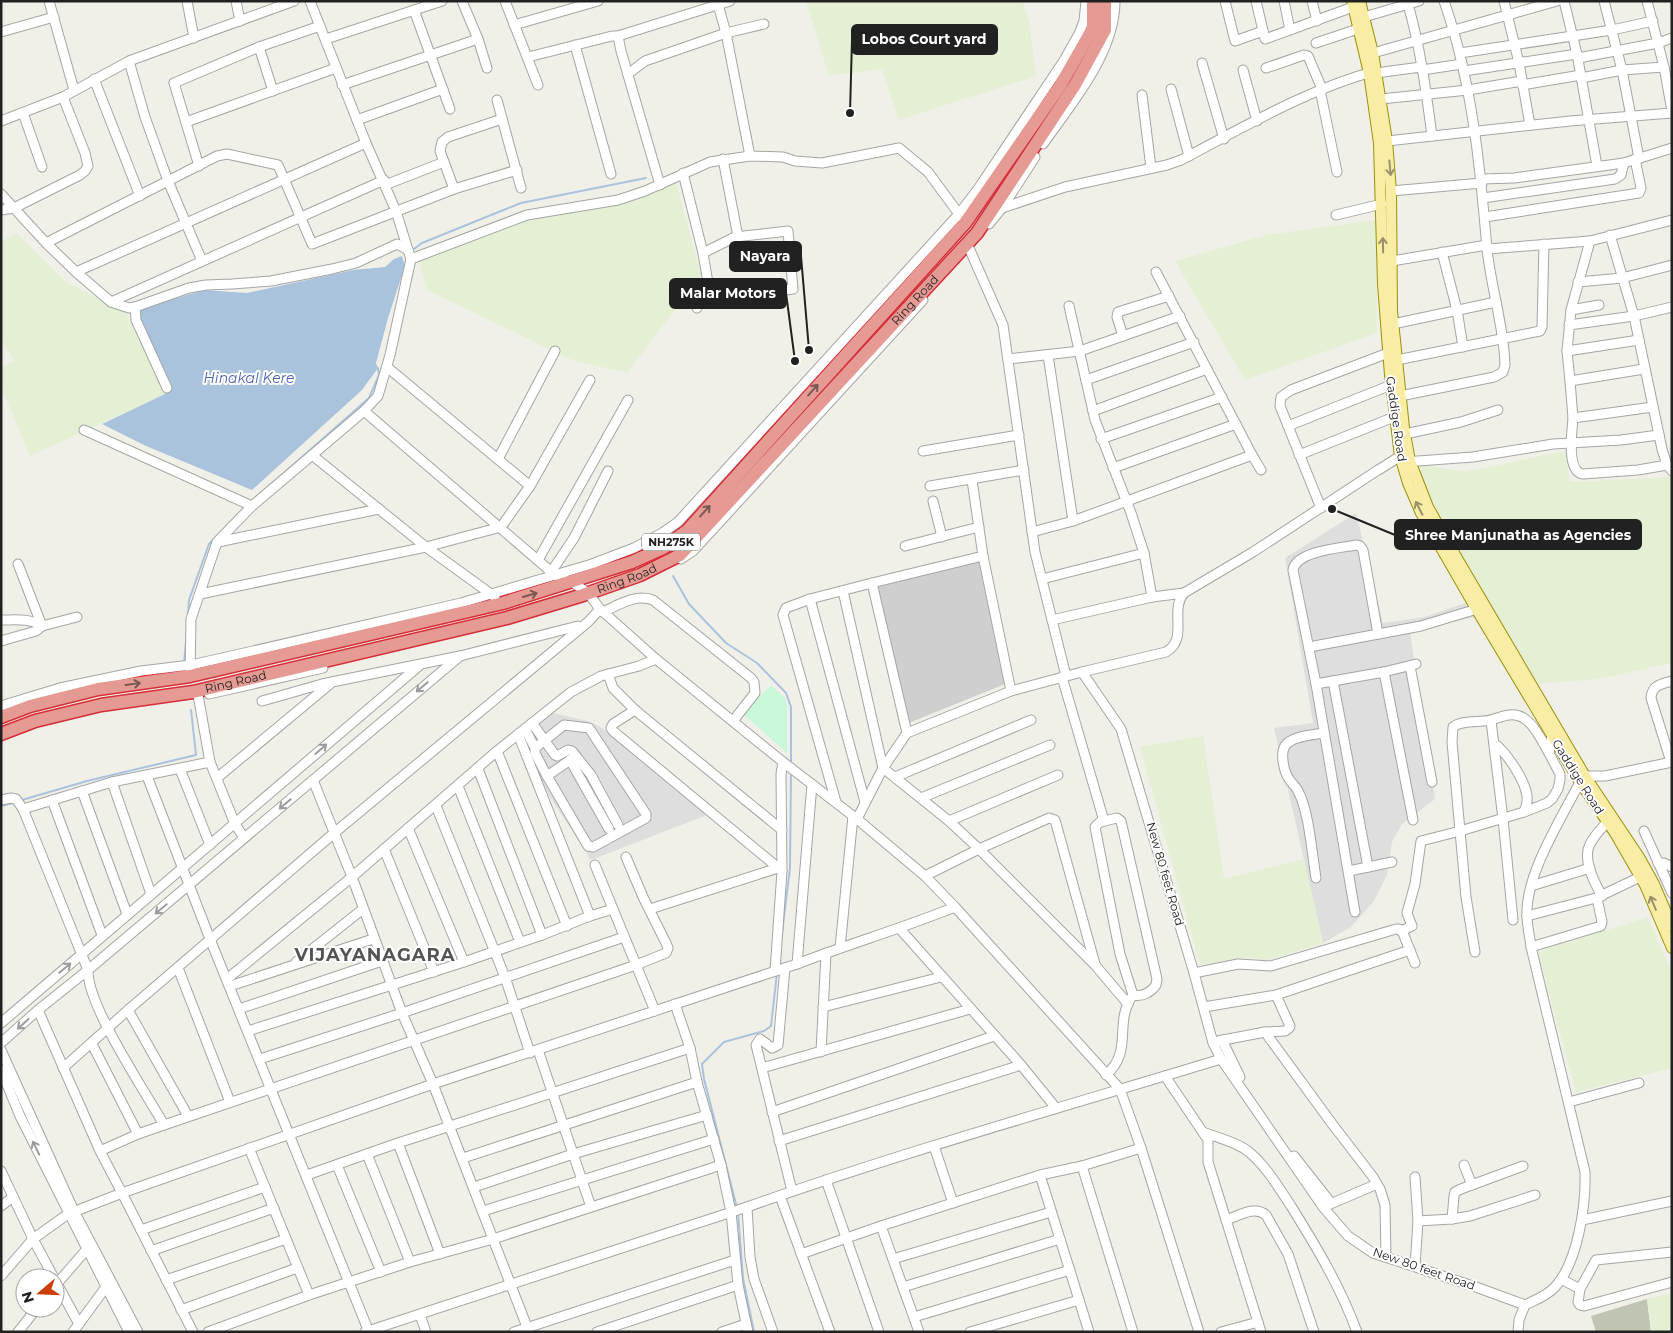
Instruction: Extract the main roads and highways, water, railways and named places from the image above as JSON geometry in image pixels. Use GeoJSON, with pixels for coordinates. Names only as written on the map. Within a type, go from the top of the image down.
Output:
{"type":"FeatureCollection","features":[{"type":"Feature","properties":{"kind":"highway","name":"Ring Road"},"geometry":{"type":"LineString","coordinates":[[1,717],[30,706],[98,689],[503,602],[632,562],[663,548],[687,531],[962,218],[978,203],[1060,86],[1093,28],[1093,1]]}},
{"type":"Feature","properties":{"kind":"highway","name":"Ring Road"},"geometry":{"type":"LineString","coordinates":[[1,734],[35,721],[101,705],[175,697],[508,618],[590,595],[640,575],[680,554],[932,283],[996,210],[1078,88],[1105,30],[1105,1]]}},
{"type":"Feature","properties":{"kind":"main road","name":"Gaddige Road"},"geometry":{"type":"LineString","coordinates":[[1355,3],[1364,16],[1373,53],[1382,204],[1405,434],[1408,483],[1421,513],[1552,736],[1639,857],[1654,884],[1672,926]]}},
{"type":"Feature","properties":{"kind":"main road","name":"Gaddige Road"},"geometry":{"type":"LineString","coordinates":[[1355,3],[1358,29],[1374,72],[1381,99],[1387,141],[1391,191],[1388,262],[1388,353],[1394,417],[1405,458],[1428,506],[1582,779],[1640,877],[1672,948]]}},
{"type":"Feature","properties":{"kind":"water","name":"Hinakal Kere"},"geometry":{"type":"Polygon","coordinates":[[[402,256],[405,266],[376,363],[378,368],[362,390],[252,490],[146,446],[102,424],[165,394],[133,311],[204,290],[247,293],[353,270],[385,267],[394,259],[402,256]]]}},
{"type":"Feature","properties":{"kind":"waterway"},"geometry":{"type":"LineString","coordinates":[[414,249],[422,243],[521,203],[646,178]]}},
{"type":"Feature","properties":{"kind":"waterway"},"geometry":{"type":"LineString","coordinates":[[258,496],[369,398],[379,375],[378,368]]}},
{"type":"Feature","properties":{"kind":"waterway"},"geometry":{"type":"LineString","coordinates":[[188,616],[189,600],[209,544],[245,507]]}},
{"type":"Feature","properties":{"kind":"waterway"},"geometry":{"type":"LineString","coordinates":[[673,576],[689,604],[726,643],[757,663],[786,693],[791,707],[791,764]]}},
{"type":"Feature","properties":{"kind":"waterway"},"geometry":{"type":"LineString","coordinates":[[184,663],[187,631]]}},
{"type":"Feature","properties":{"kind":"waterway"},"geometry":{"type":"LineString","coordinates":[[22,800],[87,781],[196,755],[191,710]]}},
{"type":"Feature","properties":{"kind":"waterway"},"geometry":{"type":"LineString","coordinates":[[781,941],[790,868],[791,771]]}},
{"type":"Feature","properties":{"kind":"waterway"},"geometry":{"type":"LineString","coordinates":[[1,806],[13,803]]}},
{"type":"Feature","properties":{"kind":"waterway"},"geometry":{"type":"LineString","coordinates":[[737,1208],[704,1079],[702,1064],[724,1042],[764,1031],[771,1026],[777,973]]}},
{"type":"Feature","properties":{"kind":"waterway"},"geometry":{"type":"LineString","coordinates":[[738,1213],[743,1278],[754,1332]]}},
{"type":"Feature","properties":{"kind":"place","name":"Lobos Court yard"},"geometry":{"type":"Point","coordinates":[850,113]}},
{"type":"Feature","properties":{"kind":"place","name":"Nayara"},"geometry":{"type":"Point","coordinates":[809,350]}},
{"type":"Feature","properties":{"kind":"place","name":"Malar Motors"},"geometry":{"type":"Point","coordinates":[795,361]}},
{"type":"Feature","properties":{"kind":"place","name":"Shree Manjunatha as Agencies"},"geometry":{"type":"Point","coordinates":[1332,509]}},
{"type":"Feature","properties":{"kind":"district","name":"VIJAYANAGARA"},"geometry":{"type":"Point","coordinates":[375,955]}}]}
